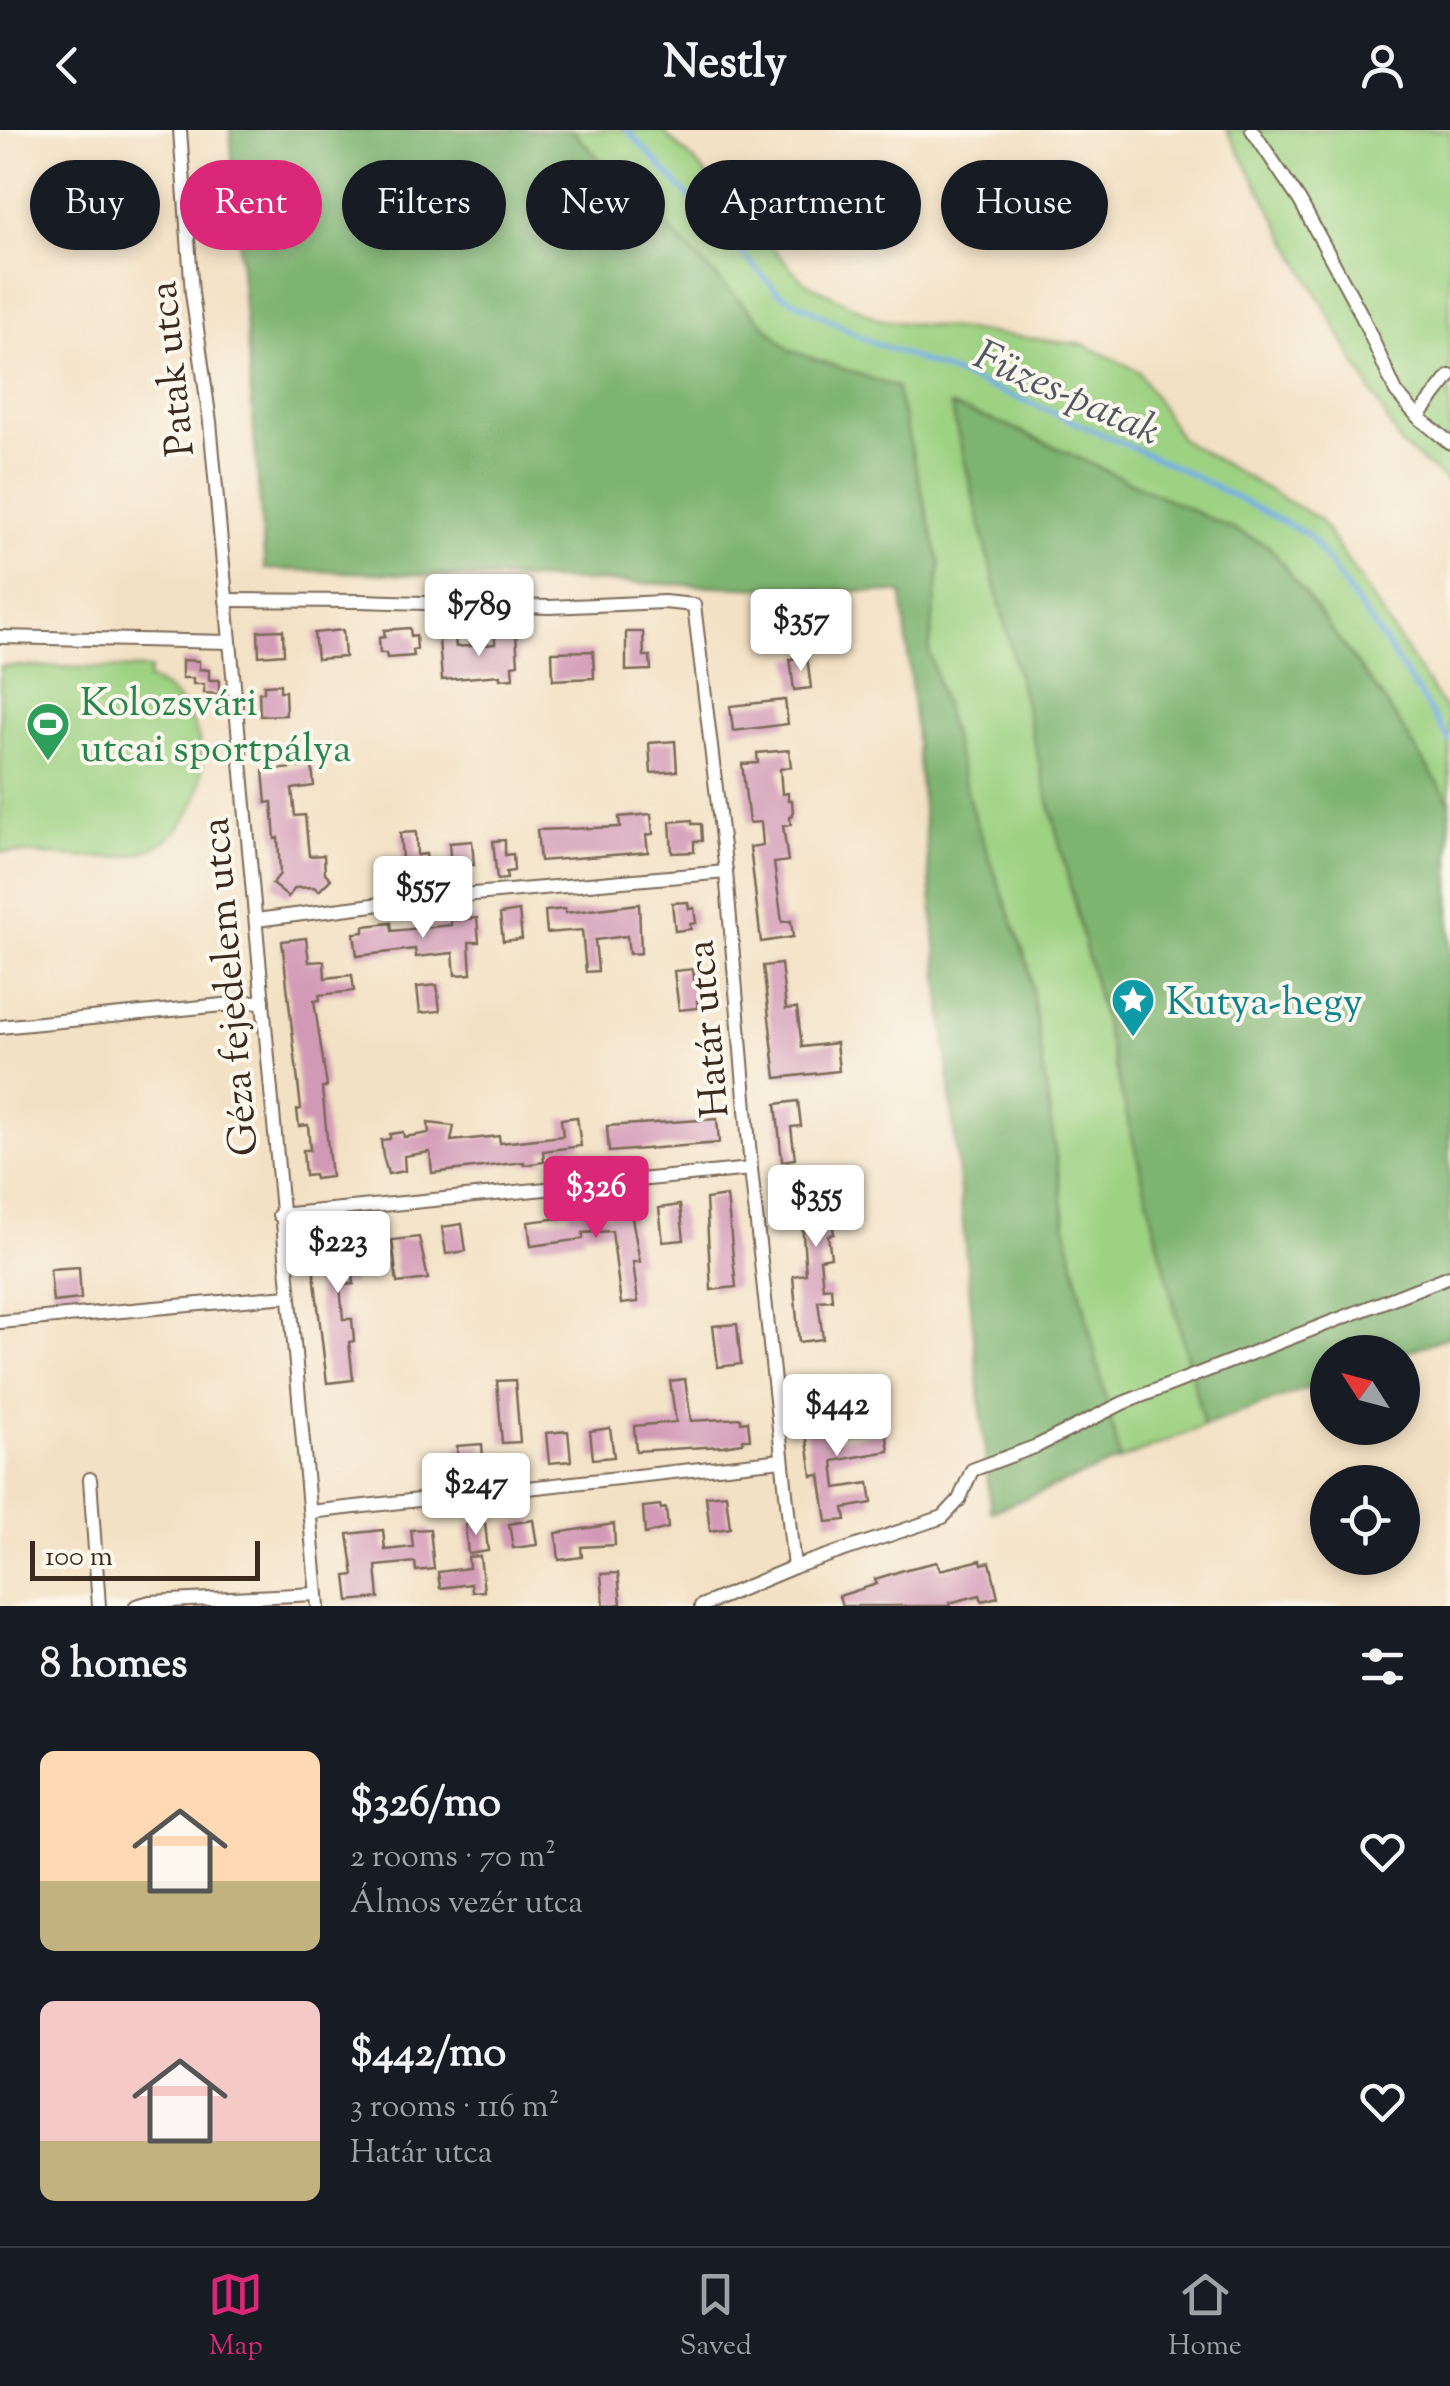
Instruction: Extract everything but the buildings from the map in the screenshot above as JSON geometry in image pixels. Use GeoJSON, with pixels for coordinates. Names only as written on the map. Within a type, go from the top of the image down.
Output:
{"type":"FeatureCollection","features":[{"type":"Feature","properties":{"kind":"street","name":"Patak utca"},"geometry":{"type":"LineString","coordinates":[[180,130],[192,293],[210,422],[226,600]]}},
{"type":"Feature","properties":{"kind":"street"},"geometry":{"type":"LineString","coordinates":[[1252,130],[1300,202],[1360,312],[1396,392],[1418,418],[1450,443]]}},
{"type":"Feature","properties":{"kind":"street"},"geometry":{"type":"LineString","coordinates":[[1418,418],[1450,376]]}},
{"type":"Feature","properties":{"kind":"street","name":"Határ utca"},"geometry":{"type":"LineString","coordinates":[[226,600],[549,608],[664,602],[694,605],[726,872],[751,1170],[794,1567]]}},
{"type":"Feature","properties":{"kind":"street","name":"Géza fejedelem utca"},"geometry":{"type":"LineString","coordinates":[[226,600],[317,1600]]}},
{"type":"Feature","properties":{"kind":"street"},"geometry":{"type":"LineString","coordinates":[[0,638],[230,642]]}},
{"type":"Feature","properties":{"kind":"street"},"geometry":{"type":"LineString","coordinates":[[256,920],[428,898],[726,872]]}},
{"type":"Feature","properties":{"kind":"street"},"geometry":{"type":"LineString","coordinates":[[0,1026],[263,1001]]}},
{"type":"Feature","properties":{"kind":"street"},"geometry":{"type":"LineString","coordinates":[[280,1215],[751,1170]]}},
{"type":"Feature","properties":{"kind":"street"},"geometry":{"type":"LineString","coordinates":[[701,1606],[794,1567],[944,1517],[959,1500],[972,1470],[1037,1446],[1140,1396],[1450,1276]]}},
{"type":"Feature","properties":{"kind":"street"},"geometry":{"type":"LineString","coordinates":[[0,1322],[288,1296]]}},
{"type":"Feature","properties":{"kind":"street"},"geometry":{"type":"LineString","coordinates":[[310,1512],[782,1460]]}},
{"type":"Feature","properties":{"kind":"street"},"geometry":{"type":"LineString","coordinates":[[90,1479],[99,1606]]}},
{"type":"Feature","properties":{"kind":"street"},"geometry":{"type":"LineString","coordinates":[[136,1606],[150,1602],[317,1600]]}},
{"type":"Feature","properties":{"kind":"green space"},"geometry":{"type":"Polygon","coordinates":[[[230,130],[571,130],[601,160],[526,160],[526,250],[665,250],[665,225],[685,245],[685,250],[690,250],[789,350],[896,387],[940,565],[929,651],[972,810],[1028,964],[1067,1233],[1120,1460],[991,1512],[902,593],[265,569],[240,250],[322,250],[322,160],[232,160],[230,130]]]}},
{"type":"Feature","properties":{"kind":"green space"},"geometry":{"type":"Polygon","coordinates":[[[571,130],[661,130],[691,158],[685,160],[685,245],[665,225],[665,160],[601,160],[571,130]]]}},
{"type":"Feature","properties":{"kind":"green space"},"geometry":{"type":"Polygon","coordinates":[[[1227,130],[1450,130],[1450,484],[1401,445],[1227,130]]]}},
{"type":"Feature","properties":{"kind":"green space"},"geometry":{"type":"Polygon","coordinates":[[[690,250],[775,250],[803,281],[881,320],[1085,345],[1138,371],[1181,439],[1320,520],[1450,717],[1450,802],[1386,703],[1269,546],[1009,426],[951,407],[1204,1426],[1120,1460],[1067,1233],[1028,964],[972,810],[929,651],[940,565],[896,388],[789,350],[690,250]]]}},
{"type":"Feature","properties":{"kind":"green space"},"geometry":{"type":"Polygon","coordinates":[[[951,406],[1009,426],[1269,546],[1386,703],[1450,802],[1450,1336],[1420,1347],[1420,1335],[1310,1335],[1310,1387],[1204,1426],[951,406]]]}},
{"type":"Feature","properties":{"kind":"green space"},"geometry":{"type":"Polygon","coordinates":[[[0,666],[150,669],[148,679],[173,696],[190,718],[200,745],[202,773],[195,800],[182,825],[161,844],[119,857],[0,852],[0,666]]]}},
{"type":"Feature","properties":{"kind":"waterway","name":"Füzes-patak"},"geometry":{"type":"LineString","coordinates":[[627,130],[778,292],[867,340],[1045,409],[1178,468],[1309,535],[1450,741]]}},
{"type":"Feature","properties":{"kind":"place","name":"Kolozsvári utcai sportpálya"},"geometry":{"type":"Point","coordinates":[48,762]}},
{"type":"Feature","properties":{"kind":"place","name":"Kutya-hegy"},"geometry":{"type":"Point","coordinates":[1133,1038]}}]}
